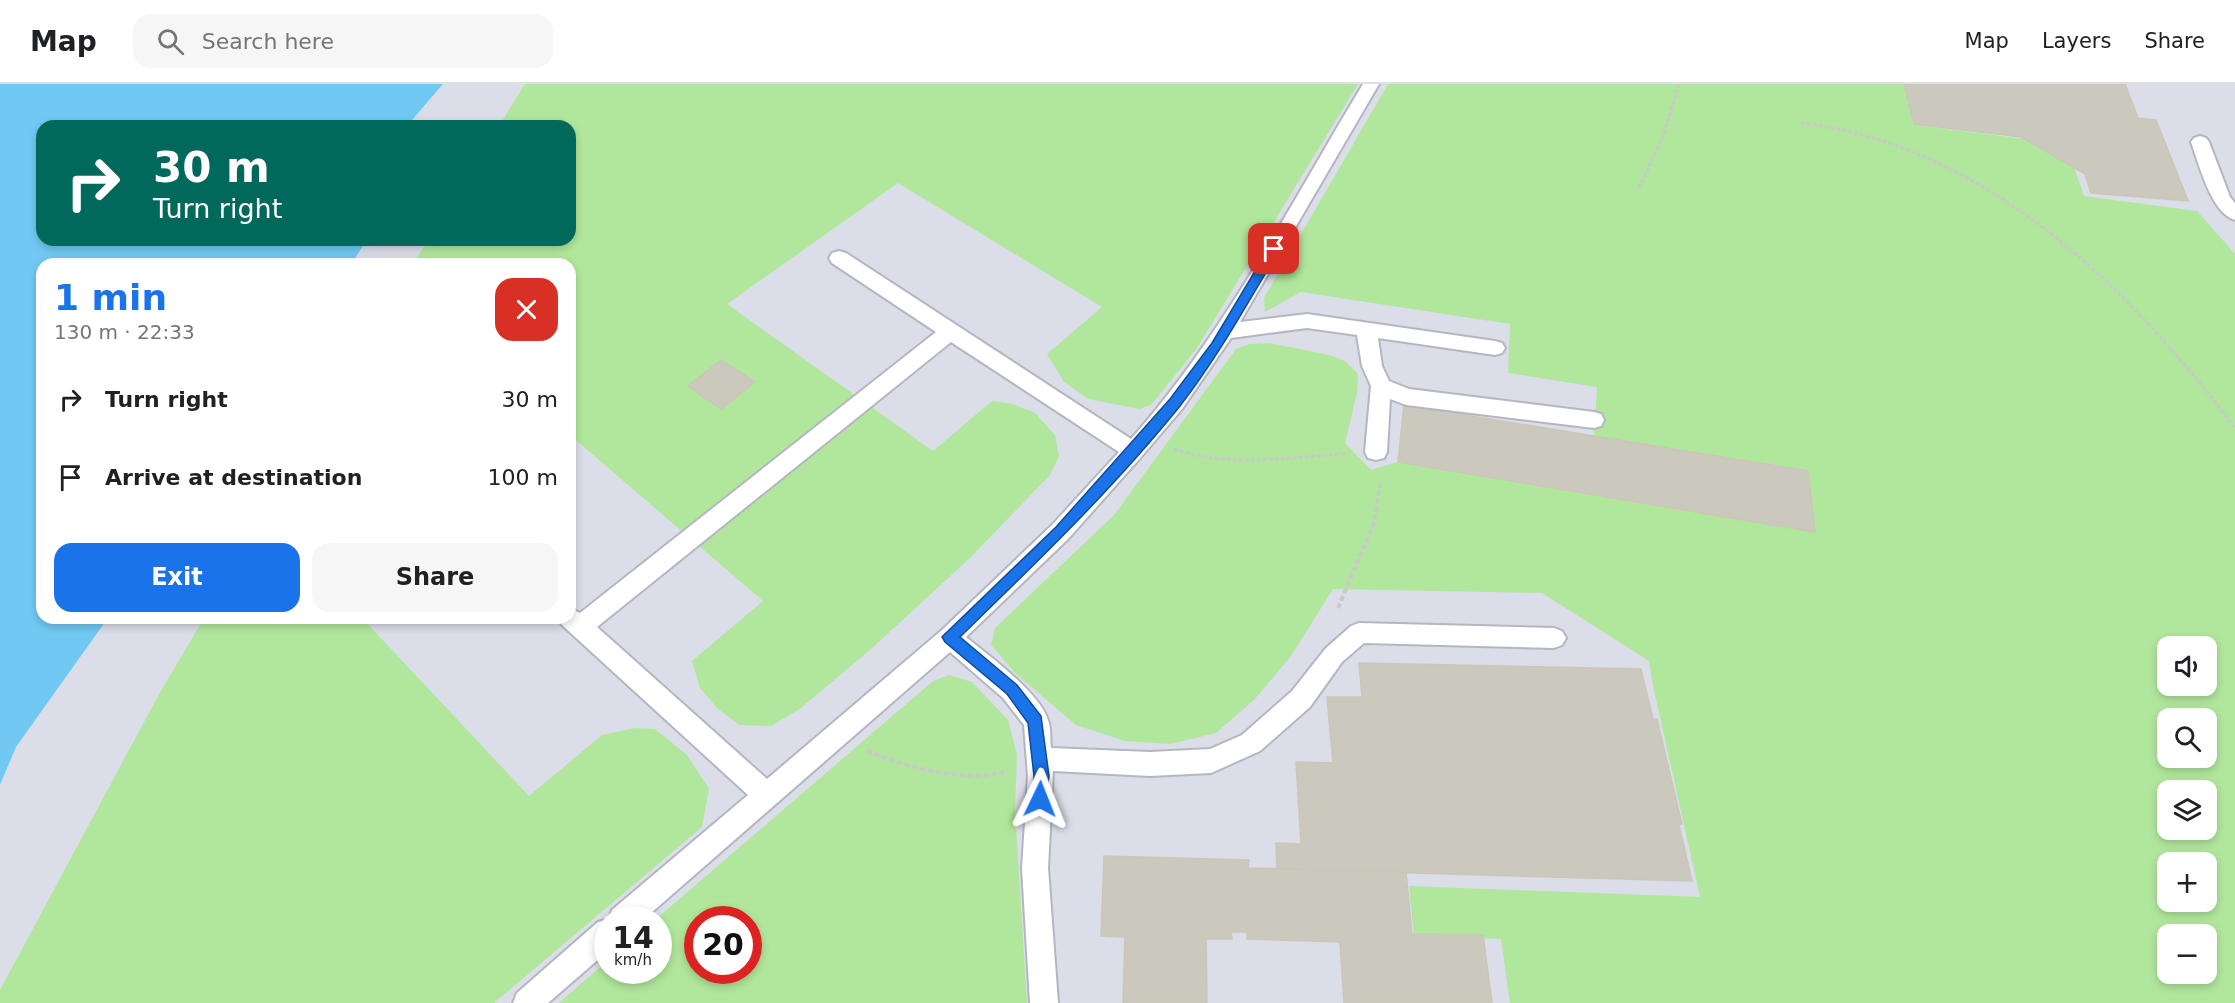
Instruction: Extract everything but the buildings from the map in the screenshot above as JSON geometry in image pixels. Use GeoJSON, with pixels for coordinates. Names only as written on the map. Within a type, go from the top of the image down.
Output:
{"type":"FeatureCollection","features":[{"type":"Feature","properties":{"kind":"lane"},"geometry":{"type":"LineString","coordinates":[[638,906],[950,637],[1061,531],[1140,443],[1175,403],[1226,331],[1371,84]]}},
{"type":"Feature","properties":{"kind":"lane"},"geometry":{"type":"LineString","coordinates":[[2200,142],[2222,200],[2235,214]]}},
{"type":"Feature","properties":{"kind":"lane"},"geometry":{"type":"LineString","coordinates":[[839,258],[951,331],[1140,443]]}},
{"type":"Feature","properties":{"kind":"lane"},"geometry":{"type":"LineString","coordinates":[[1226,331],[1307,321],[1496,348]]}},
{"type":"Feature","properties":{"kind":"lane"},"geometry":{"type":"LineString","coordinates":[[1366,329],[1372,366],[1381,386],[1376,452]]}},
{"type":"Feature","properties":{"kind":"lane"},"geometry":{"type":"LineString","coordinates":[[576,622],[951,331]]}},
{"type":"Feature","properties":{"kind":"lane"},"geometry":{"type":"LineString","coordinates":[[1381,386],[1406,397],[1594,420]]}},
{"type":"Feature","properties":{"kind":"lane"},"geometry":{"type":"LineString","coordinates":[[576,624],[767,795]]}},
{"type":"Feature","properties":{"kind":"lane"},"geometry":{"type":"LineString","coordinates":[[1040,759],[1150,764],[1211,761],[1251,743],[1301,699],[1334,655],[1359,633],[1554,638]]}},
{"type":"Feature","properties":{"kind":"lane"},"geometry":{"type":"LineString","coordinates":[[950,637],[1012,690],[1036,721],[1041,776],[1035,868],[1044,1003]]}},
{"type":"Feature","properties":{"kind":"lane"},"geometry":{"type":"LineString","coordinates":[[527,1003],[594,944]]}},
{"type":"Feature","properties":{"kind":"path"},"geometry":{"type":"LineString","coordinates":[[1639,188],[1662,140],[1679,84]]}},
{"type":"Feature","properties":{"kind":"path"},"geometry":{"type":"LineString","coordinates":[[1801,123],[1850,130],[1906,151],[1969,179],[2029,217],[2092,266],[2152,327],[2214,398],[2235,428]]}},
{"type":"Feature","properties":{"kind":"path"},"geometry":{"type":"LineString","coordinates":[[1140,443],[1182,453],[1231,459],[1376,452],[1382,472],[1374,523],[1333,622],[1334,655]]}},
{"type":"Feature","properties":{"kind":"path"},"geometry":{"type":"LineString","coordinates":[[842,730],[864,749],[906,767],[946,775],[999,774],[1040,759]]}},
{"type":"Feature","properties":{"kind":"shaded area"},"geometry":{"type":"Polygon","coordinates":[[[443,84],[2235,84],[2235,1003],[0,1003],[0,785],[16,747],[104,624],[576,624],[576,258],[355,258],[363,246],[576,246],[576,120],[412,120],[443,84]]]}},
{"type":"Feature","properties":{"kind":"green space"},"geometry":{"type":"Polygon","coordinates":[[[525,84],[1358,84],[1197,348],[1152,404],[1140,409],[1088,399],[1064,382],[1047,354],[1102,307],[898,183],[727,304],[933,451],[992,401],[1013,404],[1035,413],[1055,435],[1059,456],[1050,475],[970,558],[871,649],[801,708],[771,726],[740,725],[718,709],[700,688],[692,661],[763,601],[576,440],[576,258],[417,258],[424,246],[576,246],[576,120],[503,120],[525,84]]]}},
{"type":"Feature","properties":{"kind":"green space"},"geometry":{"type":"Polygon","coordinates":[[[1388,84],[1912,84],[1922,126],[2066,144],[2084,196],[2197,211],[2235,254],[2235,1003],[1510,1003],[1501,939],[1414,935],[1409,886],[1700,897],[1649,661],[1542,593],[1333,589],[1291,656],[1254,700],[1216,733],[1170,744],[1125,741],[1076,725],[1016,674],[991,645],[995,628],[1114,515],[1236,349],[1250,344],[1269,343],[1330,355],[1345,361],[1358,374],[1357,393],[1345,443],[1371,470],[1398,462],[1815,532],[1808,471],[1594,436],[1597,387],[1508,373],[1510,324],[1301,292],[1265,312],[1264,298],[1388,84]]]}},
{"type":"Feature","properties":{"kind":"green space"},"geometry":{"type":"Polygon","coordinates":[[[200,624],[368,624],[529,796],[602,735],[635,728],[655,729],[687,755],[709,789],[702,827],[609,906],[594,906],[594,918],[494,1003],[0,1003],[0,990],[158,696],[200,624]]]}},
{"type":"Feature","properties":{"kind":"green space"},"geometry":{"type":"Polygon","coordinates":[[[949,675],[972,682],[1008,720],[1017,755],[1015,811],[1027,1003],[559,1003],[594,972],[594,984],[672,984],[671,906],[933,681],[949,675]]]}},
{"type":"Feature","properties":{"kind":"water"},"geometry":{"type":"Polygon","coordinates":[[[0,84],[443,84],[412,120],[36,120],[36,246],[363,246],[355,258],[36,258],[36,624],[104,624],[16,747],[0,785],[0,84]]]}},
{"type":"Feature","properties":{"kind":"route"},"geometry":{"type":"LineString","coordinates":[[1040,799],[1041,776],[1036,721],[1012,690],[950,637],[1061,531],[1175,403],[1216,346],[1274,249]]}}]}
